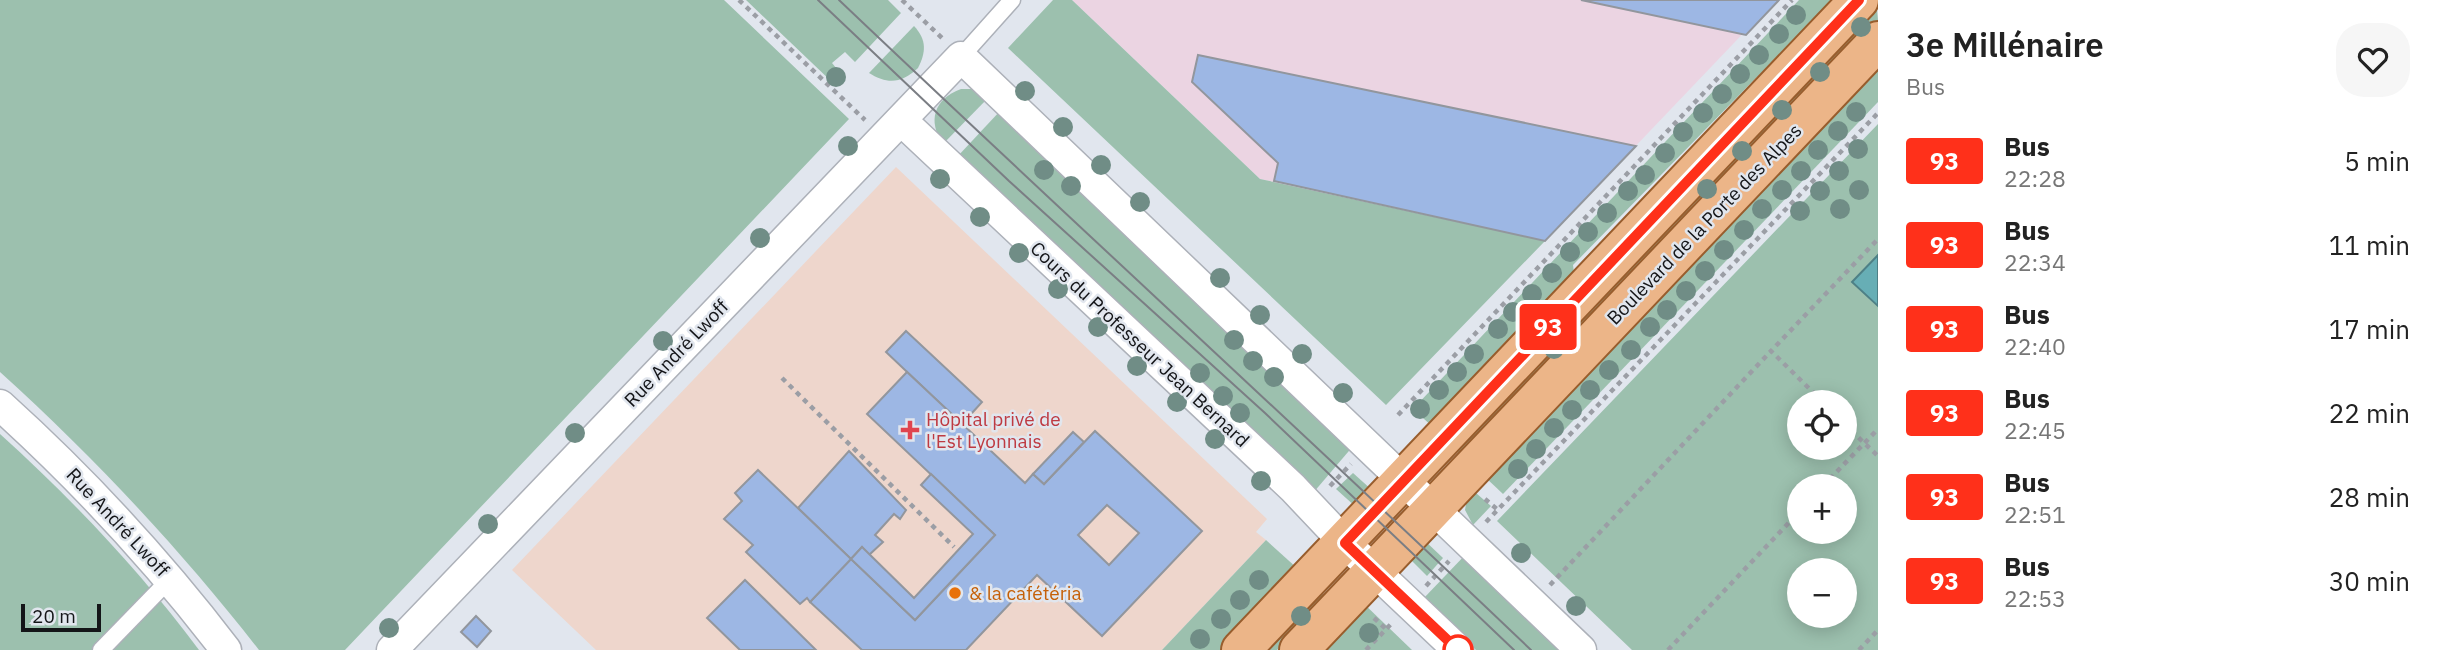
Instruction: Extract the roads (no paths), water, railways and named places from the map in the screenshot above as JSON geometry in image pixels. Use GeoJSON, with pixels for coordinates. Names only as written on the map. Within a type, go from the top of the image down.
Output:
{"type":"FeatureCollection","features":[{"type":"Feature","properties":{"kind":"main road"},"geometry":{"type":"LineString","coordinates":[[1241,650],[1859,0]]}},
{"type":"Feature","properties":{"kind":"main road","name":"Boulevard de la Porte des Alpes"},"geometry":{"type":"LineString","coordinates":[[1299,650],[1376,573],[1878,41]]}},
{"type":"Feature","properties":{"kind":"street","name":"Rue André Lwoff"},"geometry":{"type":"LineString","coordinates":[[392,650],[892,129],[953,48]]}},
{"type":"Feature","properties":{"kind":"street"},"geometry":{"type":"LineString","coordinates":[[953,48],[1436,508],[1581,650]]}},
{"type":"Feature","properties":{"kind":"street","name":"Cours du Professeur Jean Bernard"},"geometry":{"type":"LineString","coordinates":[[892,129],[1311,507],[1458,650]]}},
{"type":"Feature","properties":{"kind":"street","name":"Rue André Lwoff"},"geometry":{"type":"LineString","coordinates":[[0,405],[60,460],[170,578],[226,650]]}},
{"type":"Feature","properties":{"kind":"lane"},"geometry":{"type":"LineString","coordinates":[[953,48],[1012,0]]}},
{"type":"Feature","properties":{"kind":"lane"},"geometry":{"type":"LineString","coordinates":[[101,650],[170,578]]}},
{"type":"Feature","properties":{"kind":"water"},"geometry":{"type":"Polygon","coordinates":[[[1878,255],[1878,306],[1852,282],[1878,255]]]}},
{"type":"Feature","properties":{"kind":"tram line"},"geometry":{"type":"LineString","coordinates":[[818,0],[1009,181],[1265,413],[1514,650]]}},
{"type":"Feature","properties":{"kind":"tram line"},"geometry":{"type":"LineString","coordinates":[[839,0],[1531,650]]}},
{"type":"Feature","properties":{"kind":"place","name":"Hôpital privé de l'Est Lyonnais"},"geometry":{"type":"Point","coordinates":[910,430]}},
{"type":"Feature","properties":{"kind":"place","name":"& la cafétéria"},"geometry":{"type":"Point","coordinates":[955,593]}}]}
